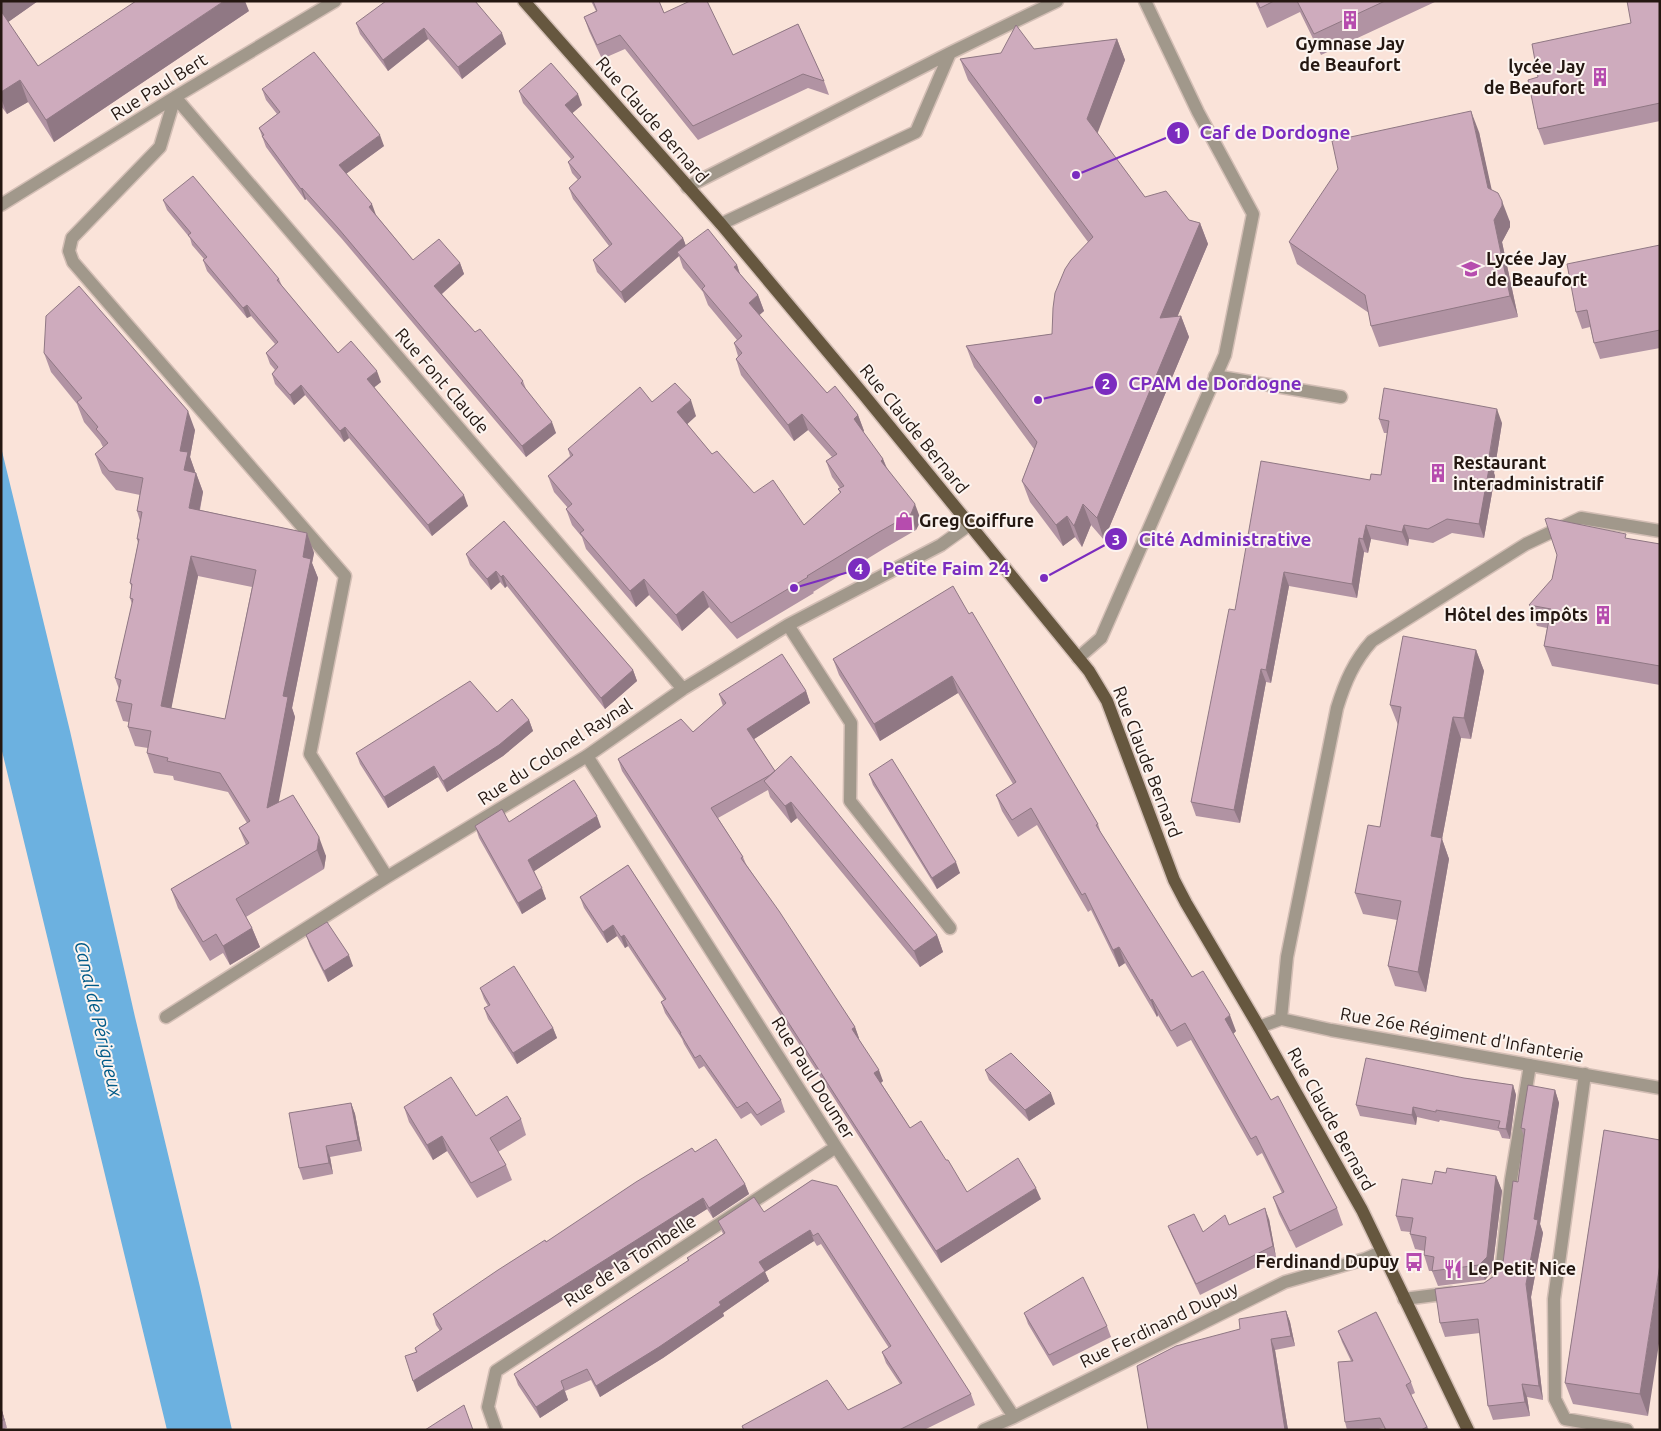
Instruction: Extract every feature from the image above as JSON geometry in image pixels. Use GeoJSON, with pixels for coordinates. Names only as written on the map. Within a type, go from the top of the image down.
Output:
{"type":"FeatureCollection","features":[{"type":"Feature","properties":{"kind":"main road","name":"Rue Claude Bernard"},"geometry":{"type":"LineString","coordinates":[[524,1],[721,224],[864,395],[1089,672],[1107,701],[1174,880],[1362,1210],[1468,1430]]}},
{"type":"Feature","properties":{"kind":"street","name":"Rue Paul Bert"},"geometry":{"type":"LineString","coordinates":[[1,205],[336,1]]}},
{"type":"Feature","properties":{"kind":"street"},"geometry":{"type":"LineString","coordinates":[[687,187],[1056,1]]}},
{"type":"Feature","properties":{"kind":"street"},"geometry":{"type":"LineString","coordinates":[[1078,658],[1101,638],[1225,355],[1253,214],[1198,112],[1145,1]]}},
{"type":"Feature","properties":{"kind":"street"},"geometry":{"type":"LineString","coordinates":[[721,224],[916,132],[950,53]]}},
{"type":"Feature","properties":{"kind":"street","name":"Rue Font Claude"},"geometry":{"type":"LineString","coordinates":[[176,97],[683,689]]}},
{"type":"Feature","properties":{"kind":"street"},"geometry":{"type":"LineString","coordinates":[[176,97],[160,147],[72,238],[69,251],[73,262],[345,576],[310,754],[387,877]]}},
{"type":"Feature","properties":{"kind":"street"},"geometry":{"type":"LineString","coordinates":[[1215,376],[1340,397]]}},
{"type":"Feature","properties":{"kind":"street"},"geometry":{"type":"LineString","coordinates":[[1259,1027],[1282,1019],[1287,957],[1337,708],[1345,684],[1360,655],[1372,640],[1526,544],[1581,518],[1660,531]]}},
{"type":"Feature","properties":{"kind":"street","name":"Rue du Colonel Raynal"},"geometry":{"type":"LineString","coordinates":[[166,1017],[387,877],[587,756],[683,689],[788,625],[940,545],[969,525]]}},
{"type":"Feature","properties":{"kind":"street"},"geometry":{"type":"LineString","coordinates":[[788,625],[851,723],[850,801],[950,928]]}},
{"type":"Feature","properties":{"kind":"street","name":"Rue Paul Doumer"},"geometry":{"type":"LineString","coordinates":[[587,756],[836,1147],[1014,1416]]}},
{"type":"Feature","properties":{"kind":"street","name":"Rue 26e Régiment d'Infanterie"},"geometry":{"type":"LineString","coordinates":[[1282,1019],[1341,1032],[1660,1088]]}},
{"type":"Feature","properties":{"kind":"street"},"geometry":{"type":"LineString","coordinates":[[1488,1288],[1495,1283],[1500,1275],[1511,1180],[1530,1065]]}},
{"type":"Feature","properties":{"kind":"street"},"geometry":{"type":"LineString","coordinates":[[1585,1074],[1554,1299],[1555,1399],[1565,1419],[1627,1430]]}},
{"type":"Feature","properties":{"kind":"street","name":"Rue de la Tombelle"},"geometry":{"type":"LineString","coordinates":[[496,1430],[488,1407],[496,1371],[836,1147]]}},
{"type":"Feature","properties":{"kind":"street","name":"Rue Ferdinand Dupuy"},"geometry":{"type":"LineString","coordinates":[[984,1430],[1285,1282],[1365,1259],[1381,1252]]}},
{"type":"Feature","properties":{"kind":"street"},"geometry":{"type":"LineString","coordinates":[[1404,1299],[1460,1292]]}},
{"type":"Feature","properties":{"kind":"water","name":"Canal de Périgueux"},"geometry":{"type":"Polygon","coordinates":[[[1,447],[70,731],[232,1430],[167,1430],[1,747],[1,447]]]}},
{"type":"Feature","properties":{"kind":"building"},"geometry":{"type":"Polygon","coordinates":[[[136,1],[224,1],[46,120],[20,80],[1,92],[1,11],[38,66],[136,1]]]}},
{"type":"Feature","properties":{"kind":"building"},"geometry":{"type":"Polygon","coordinates":[[[386,1],[475,1],[502,33],[458,67],[424,28],[383,60],[356,23],[386,1]]]}},
{"type":"Feature","properties":{"kind":"building"},"geometry":{"type":"Polygon","coordinates":[[[593,1],[659,1],[664,13],[690,1],[707,1],[733,55],[798,24],[824,81],[803,74],[693,126],[620,35],[597,45],[584,17],[597,11],[593,1]]]}},
{"type":"Feature","properties":{"kind":"building"},"geometry":{"type":"Polygon","coordinates":[[[1257,1],[1274,1],[1260,8],[1257,1]]]}},
{"type":"Feature","properties":{"kind":"building"},"geometry":{"type":"Polygon","coordinates":[[[1297,1],[1385,1],[1314,34],[1297,1]]]}},
{"type":"Feature","properties":{"kind":"building","name":"lycée Jay de Beaufort"},"geometry":{"type":"Polygon","coordinates":[[[1627,1],[1660,1],[1660,103],[1538,129],[1528,80],[1538,77],[1532,44],[1631,23],[1627,1]]]}},
{"type":"Feature","properties":{"kind":"building"},"geometry":{"type":"Polygon","coordinates":[[[1016,25],[1034,49],[1117,39],[1087,119],[1145,197],[1166,191],[1189,220],[1200,223],[1160,318],[1181,316],[1097,518],[1083,504],[1074,526],[1067,516],[1056,525],[1022,481],[1037,442],[966,346],[1052,334],[1055,293],[1065,269],[1093,237],[960,59],[1001,53],[1016,25]]]}},
{"type":"Feature","properties":{"kind":"building"},"geometry":{"type":"Polygon","coordinates":[[[314,52],[380,135],[339,165],[372,204],[369,207],[413,260],[439,239],[460,263],[434,286],[475,332],[480,329],[523,381],[521,383],[552,422],[522,446],[338,228],[301,189],[262,136],[264,135],[259,128],[280,112],[262,89],[314,52]]]}},
{"type":"Feature","properties":{"kind":"building"},"geometry":{"type":"Polygon","coordinates":[[[551,63],[578,94],[565,105],[683,238],[621,292],[593,260],[612,244],[569,188],[581,177],[568,162],[574,157],[519,91],[551,63]]]}},
{"type":"Feature","properties":{"kind":"building"},"geometry":{"type":"Polygon","coordinates":[[[1471,111],[1488,188],[1498,193],[1502,201],[1502,206],[1494,220],[1510,296],[1371,326],[1365,295],[1289,242],[1338,169],[1332,141],[1471,111]]]}},
{"type":"Feature","properties":{"kind":"building"},"geometry":{"type":"Polygon","coordinates":[[[193,176],[338,353],[351,341],[377,371],[367,379],[464,495],[428,525],[345,427],[340,431],[301,385],[290,395],[272,374],[278,367],[266,353],[278,342],[247,305],[243,308],[203,260],[207,257],[188,235],[191,233],[163,200],[193,176]]]}},
{"type":"Feature","properties":{"kind":"building"},"geometry":{"type":"Polygon","coordinates":[[[708,229],[737,265],[734,267],[758,295],[749,303],[827,393],[835,386],[858,415],[854,419],[883,459],[881,461],[915,504],[911,514],[731,623],[703,591],[676,615],[644,579],[630,591],[580,533],[584,530],[566,509],[572,504],[548,476],[573,455],[568,449],[640,387],[652,402],[675,383],[691,400],[677,412],[712,454],[717,451],[754,493],[773,480],[804,525],[841,492],[838,489],[844,486],[826,461],[837,454],[802,414],[788,425],[736,359],[742,353],[734,343],[742,336],[702,289],[705,286],[677,252],[708,229]]]}},
{"type":"Feature","properties":{"kind":"building","name":"lycée Jay de Beaufort"},"geometry":{"type":"Polygon","coordinates":[[[1660,245],[1660,330],[1594,343],[1587,310],[1576,312],[1567,264],[1660,245]]]}},
{"type":"Feature","properties":{"kind":"building"},"geometry":{"type":"Polygon","coordinates":[[[79,286],[188,411],[180,451],[188,452],[184,470],[196,473],[189,508],[307,533],[303,557],[311,559],[283,696],[288,697],[267,808],[293,795],[319,837],[317,850],[236,899],[252,928],[223,946],[216,934],[203,942],[171,889],[249,843],[239,828],[250,821],[220,773],[167,761],[168,758],[147,753],[151,731],[128,727],[132,704],[116,701],[121,680],[115,678],[133,599],[130,598],[132,584],[130,583],[139,539],[137,539],[142,512],[137,511],[143,478],[109,471],[95,454],[108,443],[96,429],[98,427],[77,402],[82,398],[44,353],[46,316],[79,286]],[[191,556],[161,706],[225,719],[256,570],[191,556]]]}},
{"type":"Feature","properties":{"kind":"building"},"geometry":{"type":"Polygon","coordinates":[[[1384,388],[1497,409],[1479,524],[1447,519],[1428,529],[1404,525],[1402,532],[1366,525],[1363,539],[1359,538],[1352,584],[1284,572],[1266,670],[1261,669],[1234,810],[1191,802],[1229,609],[1235,610],[1261,461],[1370,480],[1371,474],[1381,475],[1389,421],[1379,419],[1384,388]]]}},
{"type":"Feature","properties":{"kind":"building","name":"Hôtel des impôts"},"geometry":{"type":"Polygon","coordinates":[[[1548,518],[1626,534],[1625,538],[1660,544],[1660,666],[1544,646],[1551,609],[1529,605],[1552,579],[1557,555],[1545,519],[1548,518]]]}},
{"type":"Feature","properties":{"kind":"building"},"geometry":{"type":"Polygon","coordinates":[[[504,521],[633,670],[601,698],[503,575],[501,577],[496,571],[487,579],[466,554],[504,521]]]}},
{"type":"Feature","properties":{"kind":"building"},"geometry":{"type":"Polygon","coordinates":[[[953,586],[969,614],[972,612],[1098,824],[1096,825],[1192,977],[1203,971],[1230,1015],[1225,1019],[1271,1100],[1278,1096],[1337,1208],[1290,1231],[1273,1197],[1284,1192],[1256,1136],[1251,1139],[1185,1023],[1171,1031],[1119,947],[1113,950],[1085,893],[1082,895],[1031,808],[1012,820],[996,795],[1016,782],[952,676],[874,724],[833,659],[953,586]]]}},
{"type":"Feature","properties":{"kind":"building"},"geometry":{"type":"Polygon","coordinates":[[[1403,636],[1476,650],[1464,718],[1453,717],[1431,836],[1442,838],[1418,972],[1388,966],[1401,901],[1355,893],[1368,825],[1380,827],[1401,707],[1390,705],[1403,636]]]}},
{"type":"Feature","properties":{"kind":"building"},"geometry":{"type":"Polygon","coordinates":[[[782,654],[806,691],[747,729],[775,771],[711,808],[743,857],[741,858],[779,911],[855,1027],[852,1029],[879,1070],[874,1073],[910,1128],[921,1121],[967,1192],[1018,1158],[1036,1188],[936,1251],[618,759],[681,719],[693,732],[726,703],[719,694],[782,654]]]}},
{"type":"Feature","properties":{"kind":"building"},"geometry":{"type":"Polygon","coordinates":[[[470,681],[497,712],[512,699],[529,720],[499,745],[443,781],[434,766],[384,797],[356,753],[470,681]]]}},
{"type":"Feature","properties":{"kind":"building"},"geometry":{"type":"Polygon","coordinates":[[[791,756],[937,935],[914,951],[791,802],[785,806],[764,781],[791,756]]]}},
{"type":"Feature","properties":{"kind":"building"},"geometry":{"type":"Polygon","coordinates":[[[892,759],[956,862],[932,878],[869,774],[892,759]]]}},
{"type":"Feature","properties":{"kind":"building"},"geometry":{"type":"Polygon","coordinates":[[[574,780],[597,816],[528,860],[542,888],[518,903],[475,826],[502,809],[509,822],[574,780]]]}},
{"type":"Feature","properties":{"kind":"building"},"geometry":{"type":"Polygon","coordinates":[[[628,865],[781,1100],[757,1115],[747,1102],[737,1108],[700,1055],[695,1058],[661,1002],[666,999],[624,935],[621,937],[613,925],[603,932],[580,897],[628,865]]]}},
{"type":"Feature","properties":{"kind":"building"},"geometry":{"type":"Polygon","coordinates":[[[327,922],[349,955],[324,971],[306,935],[327,922]]]}},
{"type":"Feature","properties":{"kind":"building"},"geometry":{"type":"Polygon","coordinates":[[[514,966],[553,1028],[513,1053],[484,1008],[490,1005],[480,988],[514,966]]]}},
{"type":"Feature","properties":{"kind":"building"},"geometry":{"type":"Polygon","coordinates":[[[1011,1053],[1051,1093],[1025,1110],[985,1070],[1011,1053]]]}},
{"type":"Feature","properties":{"kind":"building"},"geometry":{"type":"Polygon","coordinates":[[[1366,1058],[1464,1078],[1513,1085],[1506,1129],[1498,1128],[1500,1121],[1436,1110],[1436,1112],[1413,1107],[1412,1115],[1356,1105],[1366,1058]]]}},
{"type":"Feature","properties":{"kind":"building"},"geometry":{"type":"Polygon","coordinates":[[[451,1077],[476,1116],[507,1096],[521,1119],[490,1138],[506,1165],[471,1183],[442,1136],[427,1145],[404,1107],[451,1077]]]}},
{"type":"Feature","properties":{"kind":"building"},"geometry":{"type":"Polygon","coordinates":[[[1528,1085],[1555,1090],[1534,1219],[1538,1220],[1526,1284],[1539,1386],[1522,1384],[1525,1402],[1488,1406],[1478,1319],[1440,1323],[1435,1289],[1484,1283],[1497,1274],[1503,1263],[1513,1181],[1518,1182],[1525,1129],[1521,1128],[1528,1085]]]}},
{"type":"Feature","properties":{"kind":"building"},"geometry":{"type":"Polygon","coordinates":[[[351,1103],[358,1140],[326,1146],[329,1163],[299,1168],[289,1113],[351,1103]]]}},
{"type":"Feature","properties":{"kind":"building"},"geometry":{"type":"Polygon","coordinates":[[[1604,1130],[1660,1140],[1660,1264],[1640,1394],[1565,1383],[1604,1130]]]}},
{"type":"Feature","properties":{"kind":"building"},"geometry":{"type":"Polygon","coordinates":[[[716,1139],[745,1184],[709,1208],[703,1198],[413,1381],[405,1356],[417,1352],[415,1348],[442,1329],[433,1314],[636,1182],[692,1148],[695,1152],[716,1139]]]}},
{"type":"Feature","properties":{"kind":"building"},"geometry":{"type":"Polygon","coordinates":[[[1447,1168],[1496,1176],[1487,1257],[1479,1265],[1432,1271],[1434,1257],[1424,1255],[1426,1237],[1410,1234],[1413,1218],[1396,1216],[1402,1179],[1432,1184],[1435,1171],[1446,1173],[1447,1168]]]}},
{"type":"Feature","properties":{"kind":"building"},"geometry":{"type":"Polygon","coordinates":[[[812,1180],[837,1186],[971,1394],[899,1430],[744,1430],[742,1426],[827,1380],[848,1410],[902,1383],[882,1352],[891,1346],[818,1233],[813,1236],[810,1230],[759,1262],[765,1271],[719,1302],[721,1305],[659,1347],[596,1386],[587,1369],[561,1381],[564,1389],[536,1407],[514,1374],[689,1260],[687,1258],[725,1233],[718,1221],[754,1197],[764,1212],[812,1180]]]}},
{"type":"Feature","properties":{"kind":"building"},"geometry":{"type":"Polygon","coordinates":[[[1265,1208],[1273,1246],[1196,1284],[1168,1226],[1194,1214],[1203,1232],[1225,1215],[1229,1225],[1265,1208]]]}},
{"type":"Feature","properties":{"kind":"building"},"geometry":{"type":"Polygon","coordinates":[[[1083,1277],[1107,1326],[1049,1355],[1024,1313],[1083,1277]]]}},
{"type":"Feature","properties":{"kind":"building"},"geometry":{"type":"Polygon","coordinates":[[[1286,1311],[1291,1336],[1271,1339],[1285,1430],[1148,1430],[1137,1366],[1176,1346],[1240,1329],[1239,1319],[1286,1311]]]}},
{"type":"Feature","properties":{"kind":"building"},"geometry":{"type":"Polygon","coordinates":[[[1376,1312],[1411,1382],[1406,1385],[1427,1427],[1421,1430],[1386,1430],[1380,1418],[1345,1422],[1338,1362],[1353,1361],[1338,1331],[1376,1312]]]}},
{"type":"Feature","properties":{"kind":"building"},"geometry":{"type":"Polygon","coordinates":[[[464,1405],[473,1430],[425,1430],[464,1405]]]}},
{"type":"Feature","properties":{"kind":"place","name":"Gymnase Jay de Beaufort"},"geometry":{"type":"Point","coordinates":[1350,20]}},
{"type":"Feature","properties":{"kind":"place","name":"lycée Jay de Beaufort"},"geometry":{"type":"Point","coordinates":[1600,77]}},
{"type":"Feature","properties":{"kind":"place","name":"Caf de Dordogne"},"geometry":{"type":"Point","coordinates":[1076,175]}},
{"type":"Feature","properties":{"kind":"place","name":"Lycée Jay de Beaufort"},"geometry":{"type":"Point","coordinates":[1471,269]}},
{"type":"Feature","properties":{"kind":"place","name":"CPAM de Dordogne"},"geometry":{"type":"Point","coordinates":[1038,400]}},
{"type":"Feature","properties":{"kind":"place","name":"Restaurant interadministratif"},"geometry":{"type":"Point","coordinates":[1438,473]}},
{"type":"Feature","properties":{"kind":"place","name":"Greg Coiffure"},"geometry":{"type":"Point","coordinates":[904,521]}},
{"type":"Feature","properties":{"kind":"place","name":"Cité Administrative"},"geometry":{"type":"Point","coordinates":[1044,578]}},
{"type":"Feature","properties":{"kind":"place","name":"Petite Faim 24"},"geometry":{"type":"Point","coordinates":[794,588]}},
{"type":"Feature","properties":{"kind":"place","name":"Hôtel des impôts"},"geometry":{"type":"Point","coordinates":[1603,615]}},
{"type":"Feature","properties":{"kind":"place","name":"Ferdinand Dupuy"},"geometry":{"type":"Point","coordinates":[1414,1262]}},
{"type":"Feature","properties":{"kind":"place","name":"Le Petit Nice"},"geometry":{"type":"Point","coordinates":[1453,1269]}}]}
